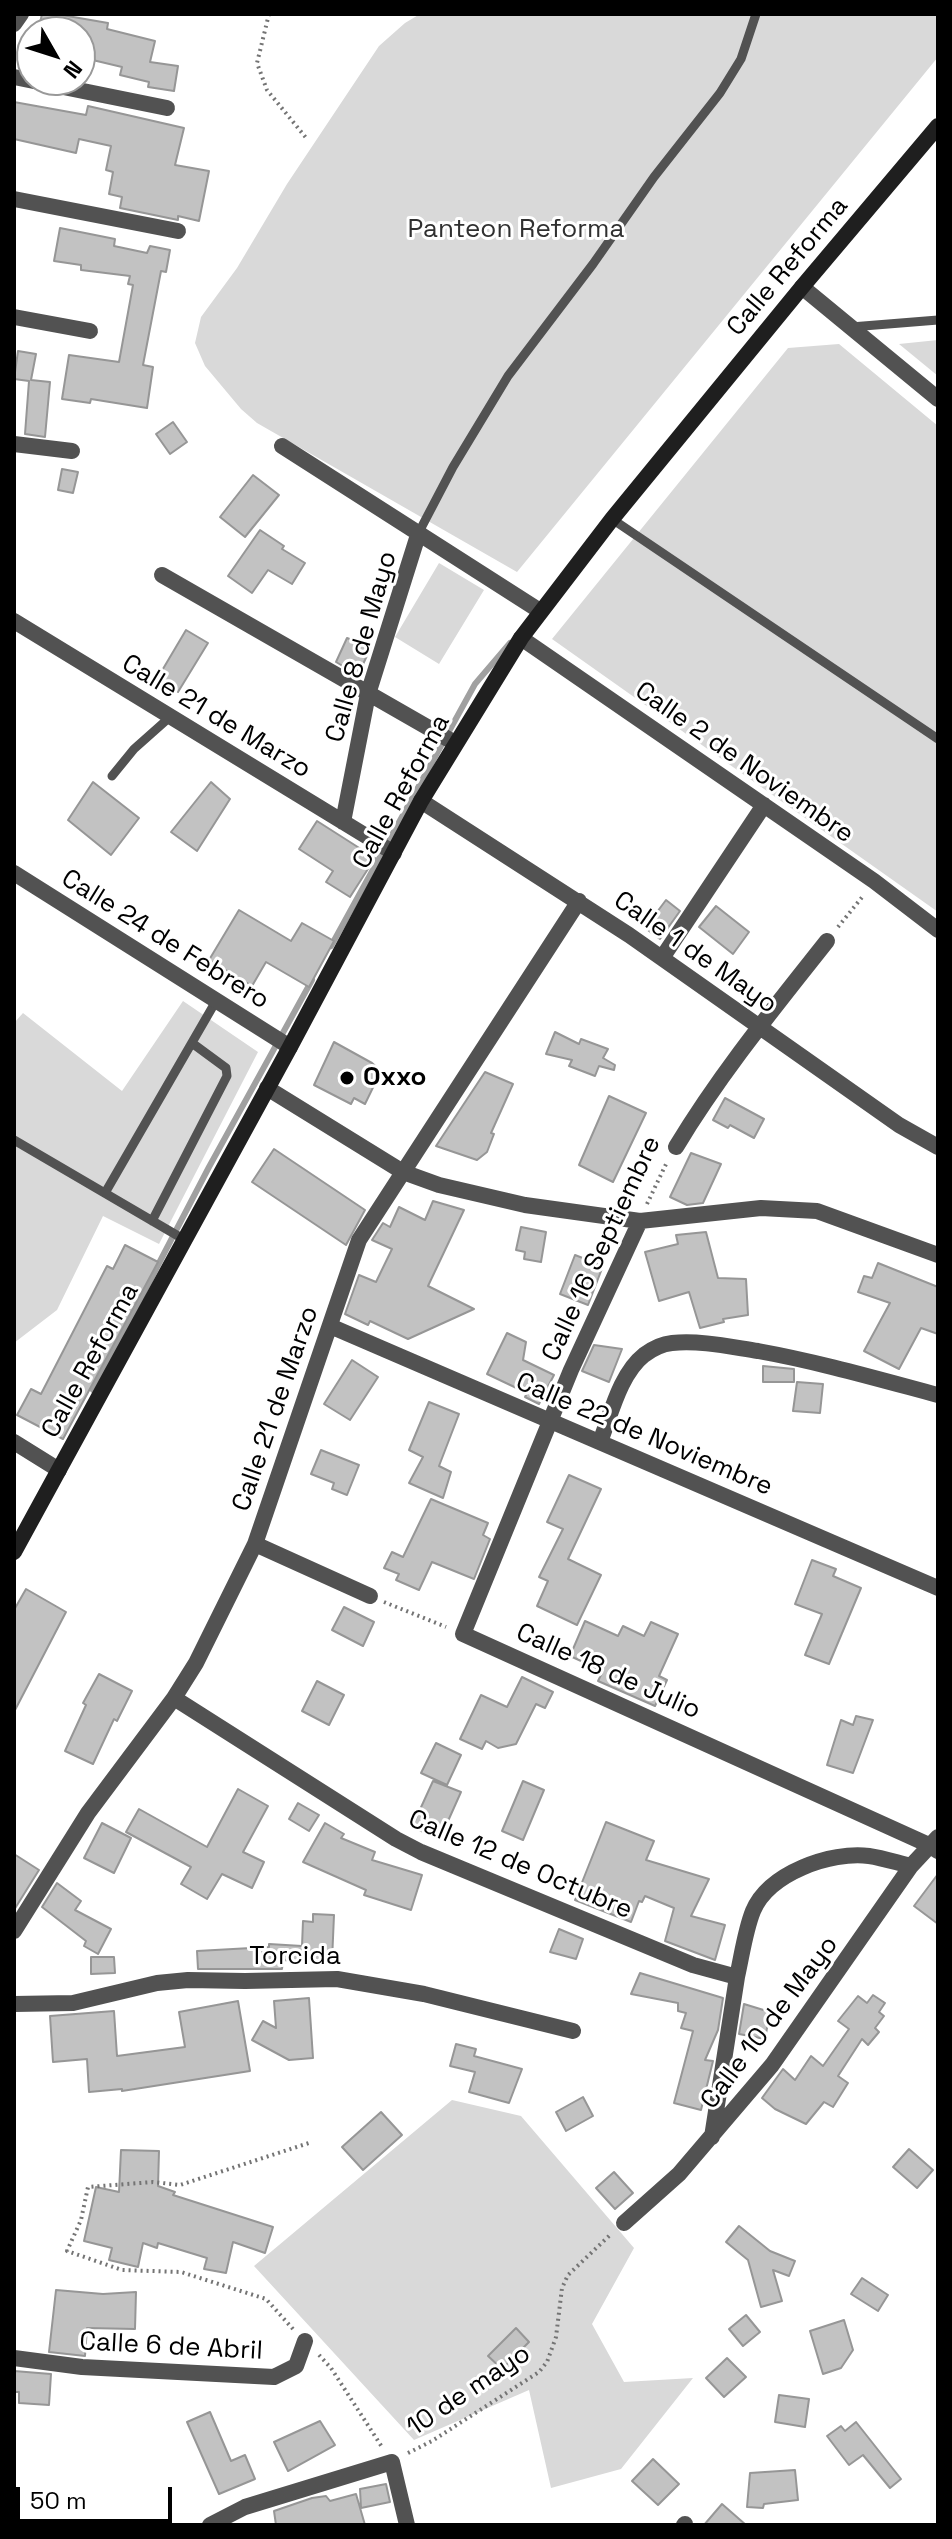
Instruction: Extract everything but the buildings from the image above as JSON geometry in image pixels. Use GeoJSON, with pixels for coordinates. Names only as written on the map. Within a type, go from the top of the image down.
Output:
{"type":"FeatureCollection","features":[{"type":"Feature","properties":{"kind":"street"},"geometry":{"type":"LineString","coordinates":[[14,24],[21,14]]}},
{"type":"Feature","properties":{"kind":"street"},"geometry":{"type":"LineString","coordinates":[[14,77],[167,108]]}},
{"type":"Feature","properties":{"kind":"street","name":"Calle Reforma"},"geometry":{"type":"LineString","coordinates":[[14,1552],[421,801],[521,638],[612,519],[938,126]]}},
{"type":"Feature","properties":{"kind":"street"},"geometry":{"type":"LineString","coordinates":[[14,199],[178,231]]}},
{"type":"Feature","properties":{"kind":"street"},"geometry":{"type":"LineString","coordinates":[[802,287],[938,399]]}},
{"type":"Feature","properties":{"kind":"street"},"geometry":{"type":"LineString","coordinates":[[14,317],[90,331]]}},
{"type":"Feature","properties":{"kind":"street"},"geometry":{"type":"LineString","coordinates":[[14,444],[72,451]]}},
{"type":"Feature","properties":{"kind":"street"},"geometry":{"type":"LineString","coordinates":[[282,446],[540,611]]}},
{"type":"Feature","properties":{"kind":"street","name":"Calle 8 de Mayo"},"geometry":{"type":"LineString","coordinates":[[343,822],[368,694],[419,532]]}},
{"type":"Feature","properties":{"kind":"street"},"geometry":{"type":"LineString","coordinates":[[162,575],[455,743]]}},
{"type":"Feature","properties":{"kind":"street","name":"Calle 21 de Marzo"},"geometry":{"type":"LineString","coordinates":[[14,621],[394,853]]}},
{"type":"Feature","properties":{"kind":"street","name":"Calle 2 de Noviembre"},"geometry":{"type":"LineString","coordinates":[[521,638],[874,881],[938,930]]}},
{"type":"Feature","properties":{"kind":"street","name":"Calle 1 de Mayo"},"geometry":{"type":"LineString","coordinates":[[421,801],[579,901],[899,1125],[938,1147]]}},
{"type":"Feature","properties":{"kind":"street"},"geometry":{"type":"LineString","coordinates":[[662,958],[764,805]]}},
{"type":"Feature","properties":{"kind":"street","name":"Calle 24 de Febrero"},"geometry":{"type":"LineString","coordinates":[[14,873],[290,1047]]}},
{"type":"Feature","properties":{"kind":"street","name":"Calle 21 de Marzo"},"geometry":{"type":"LineString","coordinates":[[14,1931],[88,1813],[174,1698],[196,1663],[255,1544],[359,1240],[579,901]]}},
{"type":"Feature","properties":{"kind":"street","name":"Calle 16 Septiembre"},"geometry":{"type":"LineString","coordinates":[[676,1147],[759,1028],[827,941]]}},
{"type":"Feature","properties":{"kind":"street"},"geometry":{"type":"LineString","coordinates":[[267,1088],[403,1172],[439,1185],[525,1205],[640,1221],[722,1211],[793,1207],[848,1220],[938,1255]]}},
{"type":"Feature","properties":{"kind":"street","name":"Calle 16 Septiembre"},"geometry":{"type":"LineString","coordinates":[[463,1634],[550,1421],[640,1221]]}},
{"type":"Feature","properties":{"kind":"street","name":"Calle 22 de Noviembre"},"geometry":{"type":"LineString","coordinates":[[330,1326],[938,1588]]}},
{"type":"Feature","properties":{"kind":"street"},"geometry":{"type":"LineString","coordinates":[[600,1442],[632,1369],[643,1356],[657,1347],[672,1343],[725,1346],[791,1358],[938,1395]]}},
{"type":"Feature","properties":{"kind":"street"},"geometry":{"type":"LineString","coordinates":[[14,1442],[59,1470]]}},
{"type":"Feature","properties":{"kind":"street"},"geometry":{"type":"LineString","coordinates":[[255,1544],[370,1596]]}},
{"type":"Feature","properties":{"kind":"street","name":"Calle 18 de Julio"},"geometry":{"type":"LineString","coordinates":[[463,1634],[935,1845]]}},
{"type":"Feature","properties":{"kind":"street","name":"Calle 12 de Octubre"},"geometry":{"type":"LineString","coordinates":[[174,1698],[421,1852],[693,1965],[737,1977]]}},
{"type":"Feature","properties":{"kind":"street","name":"Calle 10 de Mayo"},"geometry":{"type":"LineString","coordinates":[[624,2223],[679,2174],[712,2139],[772,2065],[911,1866],[935,1845]]}},
{"type":"Feature","properties":{"kind":"street"},"geometry":{"type":"LineString","coordinates":[[712,2139],[737,1977],[753,1911],[769,1888],[795,1870],[844,1856],[868,1856],[911,1866]]}},
{"type":"Feature","properties":{"kind":"street","name":"Torcida"},"geometry":{"type":"LineString","coordinates":[[14,2004],[73,2003],[157,1983],[188,1980],[337,1979],[424,1994],[573,2031]]}},
{"type":"Feature","properties":{"kind":"street","name":"Calle 6 de Abril"},"geometry":{"type":"LineString","coordinates":[[14,2358],[82,2367],[274,2377],[296,2366],[305,2341]]}},
{"type":"Feature","properties":{"kind":"street"},"geometry":{"type":"LineString","coordinates":[[210,2525],[245,2507],[392,2462],[407,2525]]}},
{"type":"Feature","properties":{"kind":"lane"},"geometry":{"type":"LineString","coordinates":[[419,532],[465,445],[508,376],[654,177],[720,93],[741,59],[756,14]]}},
{"type":"Feature","properties":{"kind":"lane"},"geometry":{"type":"LineString","coordinates":[[851,327],[938,320]]}},
{"type":"Feature","properties":{"kind":"lane"},"geometry":{"type":"LineString","coordinates":[[612,519],[938,739]]}},
{"type":"Feature","properties":{"kind":"lane"},"geometry":{"type":"LineString","coordinates":[[112,776],[134,749],[170,717]]}},
{"type":"Feature","properties":{"kind":"lane"},"geometry":{"type":"LineString","coordinates":[[105,1193],[216,1001]]}},
{"type":"Feature","properties":{"kind":"lane"},"geometry":{"type":"LineString","coordinates":[[152,1221],[227,1076],[226,1068],[192,1043]]}},
{"type":"Feature","properties":{"kind":"lane"},"geometry":{"type":"LineString","coordinates":[[14,1140],[185,1240]]}},
{"type":"Feature","properties":{"kind":"path"},"geometry":{"type":"LineString","coordinates":[[269,14],[257,63],[267,90],[307,139]]}},
{"type":"Feature","properties":{"kind":"path"},"geometry":{"type":"LineString","coordinates":[[827,941],[874,881]]}},
{"type":"Feature","properties":{"kind":"path","name":"Calle 16 Septiembre"},"geometry":{"type":"LineString","coordinates":[[640,1221],[676,1147]]}},
{"type":"Feature","properties":{"kind":"path"},"geometry":{"type":"LineString","coordinates":[[370,1596],[463,1634]]}},
{"type":"Feature","properties":{"kind":"path"},"geometry":{"type":"LineString","coordinates":[[312,2142],[180,2185],[153,2182],[88,2187],[81,2220],[67,2251],[122,2270],[181,2272],[266,2299],[331,2368],[392,2462]]}},
{"type":"Feature","properties":{"kind":"path","name":"10 de mayo"},"geometry":{"type":"LineString","coordinates":[[392,2462],[432,2441],[539,2372],[547,2362],[556,2337],[562,2288],[568,2275],[624,2223]]}},
{"type":"Feature","properties":{"kind":"green space","name":"Panteon Reforma"},"geometry":{"type":"Polygon","coordinates":[[[420,14],[938,14],[938,57],[517,572],[257,423],[205,366],[195,343],[201,317],[237,268],[287,184],[379,46],[420,14]]]}},
{"type":"Feature","properties":{"kind":"green space"},"geometry":{"type":"Polygon","coordinates":[[[938,340],[938,376],[899,344],[938,340]]]}},
{"type":"Feature","properties":{"kind":"green space"},"geometry":{"type":"Polygon","coordinates":[[[839,344],[938,426],[938,912],[552,639],[788,348],[839,344]]]}},
{"type":"Feature","properties":{"kind":"green space"},"geometry":{"type":"Polygon","coordinates":[[[439,563],[484,590],[439,664],[395,637],[439,563]]]}},
{"type":"Feature","properties":{"kind":"green space"},"geometry":{"type":"Polygon","coordinates":[[[183,1001],[258,1052],[159,1244],[103,1216],[57,1310],[14,1343],[14,1023],[23,1013],[122,1091],[183,1001]]]}},
{"type":"Feature","properties":{"kind":"green space"},"geometry":{"type":"Polygon","coordinates":[[[452,2100],[521,2116],[634,2248],[592,2324],[624,2382],[693,2378],[621,2469],[551,2488],[529,2390],[414,2440],[254,2266],[452,2100]]]}},
{"type":"Feature","properties":{"kind":"waterway"},"geometry":{"type":"LineString","coordinates":[[331,946],[475,684],[510,643]]}},
{"type":"Feature","properties":{"kind":"waterway"},"geometry":{"type":"LineString","coordinates":[[93,1390],[209,1167],[312,980]]}},
{"type":"Feature","properties":{"kind":"place","name":"Oxxo"},"geometry":{"type":"Point","coordinates":[347,1078]}}]}
